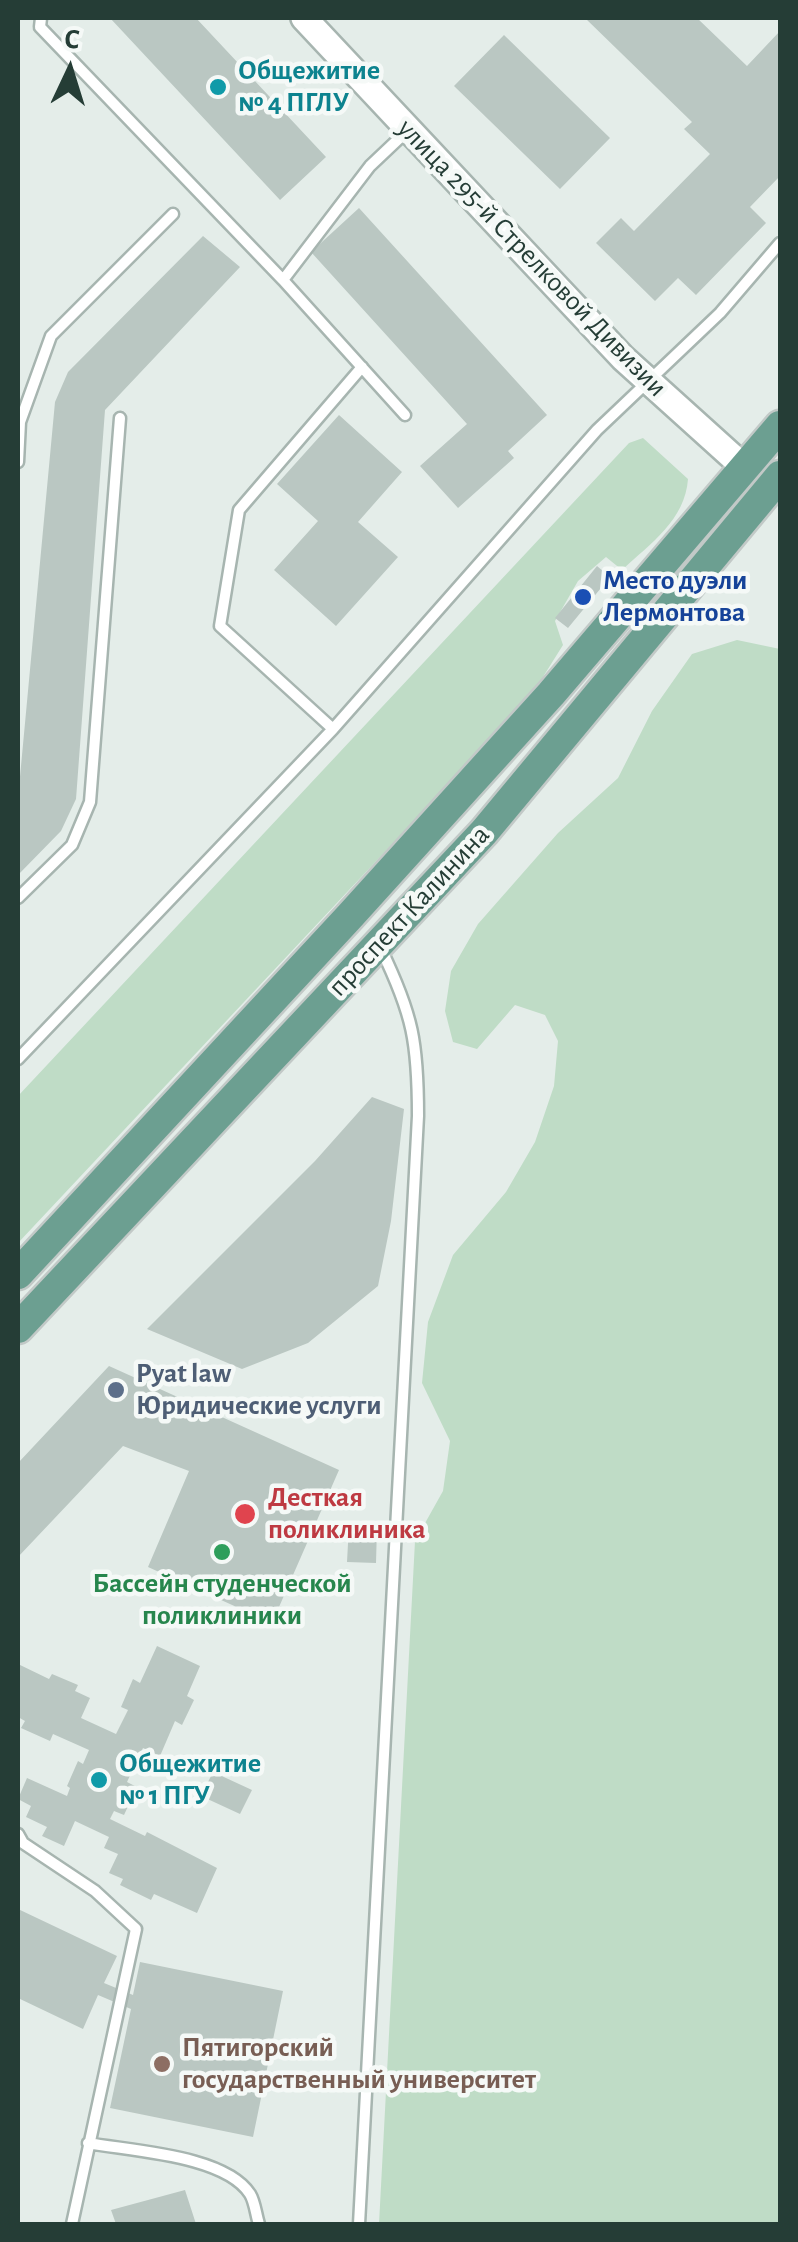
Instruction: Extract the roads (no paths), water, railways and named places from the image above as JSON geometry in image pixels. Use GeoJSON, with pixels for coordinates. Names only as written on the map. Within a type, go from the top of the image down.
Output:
{"type":"FeatureCollection","features":[{"type":"Feature","properties":{"kind":"main road","name":"проспект Калинина"},"geometry":{"type":"LineString","coordinates":[[18,1274],[453,803],[780,426]]}},
{"type":"Feature","properties":{"kind":"main road","name":"улица 295-й Стрелковой Дивизии"},"geometry":{"type":"LineString","coordinates":[[746,469],[775,483]]}},
{"type":"Feature","properties":{"kind":"main road","name":"проспект Калинина"},"geometry":{"type":"LineString","coordinates":[[18,1328],[484,832],[775,483]]}},
{"type":"Feature","properties":{"kind":"main road"},"geometry":{"type":"LineString","coordinates":[[453,803],[484,832]]}},
{"type":"Feature","properties":{"kind":"street","name":"улица 295-й Стрелковой Дивизии"},"geometry":{"type":"LineString","coordinates":[[304,18],[648,381],[746,469]]}},
{"type":"Feature","properties":{"kind":"lane"},"geometry":{"type":"LineString","coordinates":[[41,18],[40,27],[405,415]]}},
{"type":"Feature","properties":{"kind":"lane"},"geometry":{"type":"LineString","coordinates":[[282,280],[370,166],[408,129]]}},
{"type":"Feature","properties":{"kind":"lane"},"geometry":{"type":"LineString","coordinates":[[18,462],[20,422],[51,336],[173,214]]}},
{"type":"Feature","properties":{"kind":"lane"},"geometry":{"type":"LineString","coordinates":[[18,1059],[333,729],[597,430],[720,313],[780,243]]}},
{"type":"Feature","properties":{"kind":"lane"},"geometry":{"type":"LineString","coordinates":[[333,729],[220,626],[238,510],[362,367]]}},
{"type":"Feature","properties":{"kind":"lane"},"geometry":{"type":"LineString","coordinates":[[18,898],[72,845],[90,802],[120,418]]}},
{"type":"Feature","properties":{"kind":"lane"},"geometry":{"type":"LineString","coordinates":[[360,2224],[418,1116],[418,1053],[407,1002],[379,943]]}},
{"type":"Feature","properties":{"kind":"lane"},"geometry":{"type":"LineString","coordinates":[[18,1834],[23,1844],[94,1891],[136,1929],[72,2224]]}},
{"type":"Feature","properties":{"kind":"lane"},"geometry":{"type":"LineString","coordinates":[[88,2143],[205,2164],[226,2173],[252,2196],[258,2224]]}},
{"type":"Feature","properties":{"kind":"place","name":"Общежитие № 4 ПГЛУ"},"geometry":{"type":"Point","coordinates":[218,87]}},
{"type":"Feature","properties":{"kind":"place","name":"Место дуэли Лермонтова"},"geometry":{"type":"Point","coordinates":[583,597]}},
{"type":"Feature","properties":{"kind":"place","name":"Pyat law Юридические услуги"},"geometry":{"type":"Point","coordinates":[116,1390]}},
{"type":"Feature","properties":{"kind":"place","name":"Десткая поликлиника"},"geometry":{"type":"Point","coordinates":[245,1514]}},
{"type":"Feature","properties":{"kind":"place","name":"Бассейн студенческой поликлиники"},"geometry":{"type":"Point","coordinates":[222,1552]}},
{"type":"Feature","properties":{"kind":"place","name":"Общежитие № 1 ПГУ"},"geometry":{"type":"Point","coordinates":[99,1780]}},
{"type":"Feature","properties":{"kind":"place","name":"Пятигорский государственный университет"},"geometry":{"type":"Point","coordinates":[162,2064]}}]}
